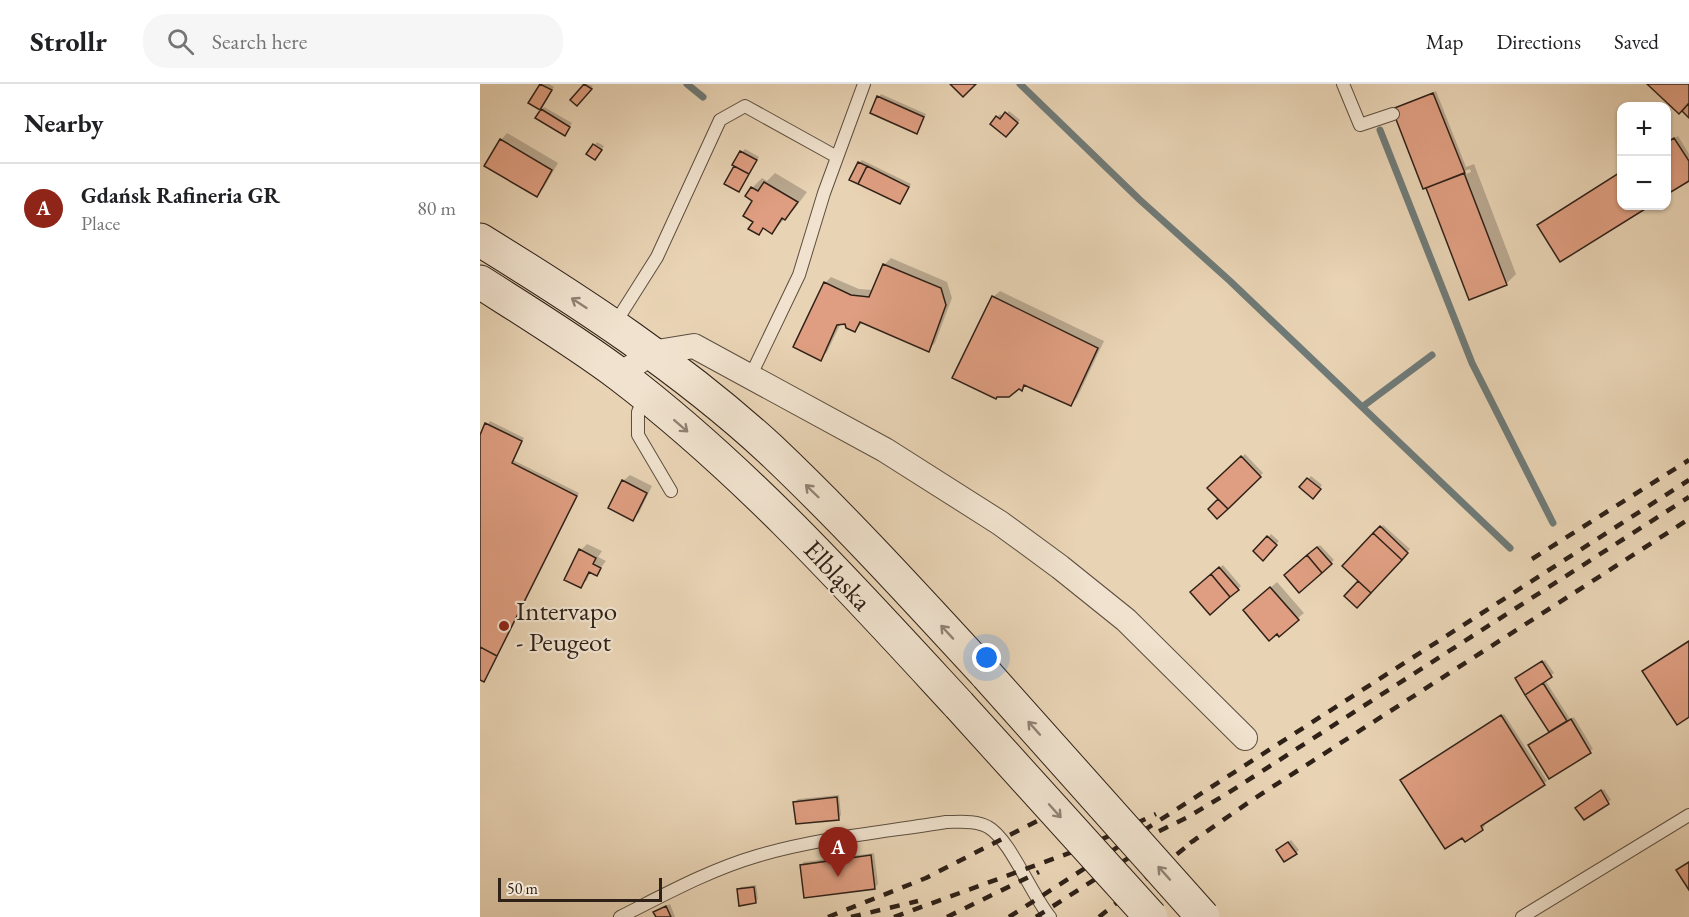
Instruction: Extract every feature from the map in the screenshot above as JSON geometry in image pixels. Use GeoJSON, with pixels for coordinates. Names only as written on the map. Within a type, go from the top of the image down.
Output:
{"type":"FeatureCollection","features":[{"type":"Feature","properties":{"kind":"main road","name":"Elbląska"},"geometry":{"type":"LineString","coordinates":[[480,240],[651,352],[768,448],[847,525],[987,675],[1203,917]]}},
{"type":"Feature","properties":{"kind":"main road","name":"Elbląska"},"geometry":{"type":"LineString","coordinates":[[480,282],[620,375],[739,476],[816,551],[1151,917]]}},
{"type":"Feature","properties":{"kind":"street"},"geometry":{"type":"LineString","coordinates":[[620,375],[651,352],[694,346],[885,450],[1000,523],[1060,567],[1126,620],[1245,738]]}},
{"type":"Feature","properties":{"kind":"lane"},"geometry":{"type":"LineString","coordinates":[[750,377],[799,275],[824,193],[864,84]]}},
{"type":"Feature","properties":{"kind":"lane"},"geometry":{"type":"LineString","coordinates":[[1343,84],[1360,125],[1393,114]]}},
{"type":"Feature","properties":{"kind":"lane"},"geometry":{"type":"LineString","coordinates":[[614,326],[657,257],[720,120],[745,106],[837,157]]}},
{"type":"Feature","properties":{"kind":"lane"},"geometry":{"type":"LineString","coordinates":[[645,396],[638,412],[638,435],[671,491]]}},
{"type":"Feature","properties":{"kind":"lane"},"geometry":{"type":"LineString","coordinates":[[1522,917],[1689,815]]}},
{"type":"Feature","properties":{"kind":"lane"},"geometry":{"type":"LineString","coordinates":[[620,917],[695,880],[756,856],[824,842],[946,822],[968,822],[989,827],[1001,840],[1050,917]]}},
{"type":"Feature","properties":{"kind":"building"},"geometry":{"type":"Polygon","coordinates":[[[540,84],[552,90],[540,110],[528,103],[540,84]]]}},
{"type":"Feature","properties":{"kind":"building"},"geometry":{"type":"Polygon","coordinates":[[[584,84],[592,89],[577,106],[570,100],[584,84]]]}},
{"type":"Feature","properties":{"kind":"building"},"geometry":{"type":"Polygon","coordinates":[[[950,84],[976,84],[963,97],[950,84]]]}},
{"type":"Feature","properties":{"kind":"building"},"geometry":{"type":"Polygon","coordinates":[[[1647,84],[1689,84],[1689,103],[1679,114],[1671,106],[1671,102],[1666,102],[1647,84]]]}},
{"type":"Feature","properties":{"kind":"building"},"geometry":{"type":"Polygon","coordinates":[[[1433,93],[1465,173],[1423,189],[1392,109],[1433,93]]]}},
{"type":"Feature","properties":{"kind":"building"},"geometry":{"type":"Polygon","coordinates":[[[877,96],[924,117],[917,134],[870,113],[877,96]]]}},
{"type":"Feature","properties":{"kind":"building"},"geometry":{"type":"Polygon","coordinates":[[[1689,103],[1689,118],[1682,111],[1689,103]]]}},
{"type":"Feature","properties":{"kind":"building"},"geometry":{"type":"Polygon","coordinates":[[[541,109],[570,127],[565,136],[535,118],[541,109]]]}},
{"type":"Feature","properties":{"kind":"building"},"geometry":{"type":"Polygon","coordinates":[[[1005,112],[1018,123],[1006,137],[990,124],[996,116],[1000,119],[1005,112]]]}},
{"type":"Feature","properties":{"kind":"building"},"geometry":{"type":"Polygon","coordinates":[[[1674,138],[1689,161],[1689,181],[1671,192],[1671,156],[1671,140],[1674,138]]]}},
{"type":"Feature","properties":{"kind":"building"},"geometry":{"type":"Polygon","coordinates":[[[500,139],[552,170],[537,197],[484,166],[500,139]]]}},
{"type":"Feature","properties":{"kind":"building"},"geometry":{"type":"Polygon","coordinates":[[[593,144],[602,150],[595,160],[586,154],[593,144]]]}},
{"type":"Feature","properties":{"kind":"building"},"geometry":{"type":"Polygon","coordinates":[[[740,151],[757,160],[749,174],[732,165],[740,151]]]}},
{"type":"Feature","properties":{"kind":"building"},"geometry":{"type":"Polygon","coordinates":[[[858,162],[867,166],[858,184],[849,180],[858,162]]]}},
{"type":"Feature","properties":{"kind":"building"},"geometry":{"type":"Polygon","coordinates":[[[734,166],[749,174],[739,192],[724,184],[734,166]]]}},
{"type":"Feature","properties":{"kind":"building"},"geometry":{"type":"Polygon","coordinates":[[[867,166],[909,187],[900,204],[858,184],[867,166]]]}},
{"type":"Feature","properties":{"kind":"building"},"geometry":{"type":"Polygon","coordinates":[[[1464,173],[1507,285],[1469,300],[1426,188],[1464,173]]]}},
{"type":"Feature","properties":{"kind":"building"},"geometry":{"type":"Polygon","coordinates":[[[1617,174],[1617,210],[1644,210],[1560,262],[1537,225],[1617,174]]]}},
{"type":"Feature","properties":{"kind":"building"},"geometry":{"type":"Polygon","coordinates":[[[764,182],[798,202],[785,220],[782,218],[772,234],[763,228],[759,235],[748,229],[753,222],[743,216],[752,201],[745,196],[751,187],[758,191],[764,182]]]}},
{"type":"Feature","properties":{"kind":"building"},"geometry":{"type":"Polygon","coordinates":[[[883,264],[941,288],[946,305],[929,352],[860,322],[855,332],[846,328],[845,324],[837,325],[821,361],[793,347],[824,282],[851,295],[869,297],[883,264]]]}},
{"type":"Feature","properties":{"kind":"building"},"geometry":{"type":"Polygon","coordinates":[[[992,296],[1098,348],[1071,406],[1024,385],[1022,391],[1019,389],[1009,397],[997,397],[996,399],[952,378],[992,296]]]}},
{"type":"Feature","properties":{"kind":"building"},"geometry":{"type":"Polygon","coordinates":[[[485,423],[522,441],[512,463],[577,496],[497,656],[480,647],[480,435],[485,423]]]}},
{"type":"Feature","properties":{"kind":"building"},"geometry":{"type":"Polygon","coordinates":[[[1241,456],[1261,477],[1228,509],[1207,488],[1241,456]]]}},
{"type":"Feature","properties":{"kind":"building"},"geometry":{"type":"Polygon","coordinates":[[[1307,478],[1321,489],[1313,499],[1299,487],[1307,478]]]}},
{"type":"Feature","properties":{"kind":"building"},"geometry":{"type":"Polygon","coordinates":[[[622,480],[647,493],[633,521],[608,508],[622,480]]]}},
{"type":"Feature","properties":{"kind":"building"},"geometry":{"type":"Polygon","coordinates":[[[1218,499],[1228,509],[1217,519],[1208,509],[1218,499]]]}},
{"type":"Feature","properties":{"kind":"building"},"geometry":{"type":"Polygon","coordinates":[[[1380,526],[1408,553],[1402,560],[1373,533],[1380,526]]]}},
{"type":"Feature","properties":{"kind":"building"},"geometry":{"type":"Polygon","coordinates":[[[1373,533],[1402,560],[1371,593],[1342,566],[1373,533]]]}},
{"type":"Feature","properties":{"kind":"building"},"geometry":{"type":"Polygon","coordinates":[[[1267,536],[1277,545],[1263,561],[1253,551],[1267,536]]]}},
{"type":"Feature","properties":{"kind":"building"},"geometry":{"type":"Polygon","coordinates":[[[1317,547],[1332,564],[1322,573],[1307,555],[1317,547]]]}},
{"type":"Feature","properties":{"kind":"building"},"geometry":{"type":"Polygon","coordinates":[[[579,549],[596,558],[593,564],[601,568],[597,576],[589,572],[581,588],[564,580],[579,549]]]}},
{"type":"Feature","properties":{"kind":"building"},"geometry":{"type":"Polygon","coordinates":[[[1307,555],[1322,573],[1299,593],[1284,575],[1307,555]]]}},
{"type":"Feature","properties":{"kind":"building"},"geometry":{"type":"Polygon","coordinates":[[[1219,567],[1239,590],[1230,597],[1211,574],[1219,567]]]}},
{"type":"Feature","properties":{"kind":"building"},"geometry":{"type":"Polygon","coordinates":[[[1211,574],[1230,597],[1210,615],[1190,592],[1211,574]]]}},
{"type":"Feature","properties":{"kind":"building"},"geometry":{"type":"Polygon","coordinates":[[[1358,581],[1371,593],[1357,608],[1344,596],[1358,581]]]}},
{"type":"Feature","properties":{"kind":"building"},"geometry":{"type":"Polygon","coordinates":[[[1270,587],[1299,620],[1279,637],[1277,634],[1269,641],[1243,610],[1270,587]]]}},
{"type":"Feature","properties":{"kind":"building"},"geometry":{"type":"Polygon","coordinates":[[[1689,641],[1689,717],[1677,725],[1642,671],[1689,641]]]}},
{"type":"Feature","properties":{"kind":"building"},"geometry":{"type":"Polygon","coordinates":[[[480,647],[497,656],[484,682],[480,680],[480,647]]]}},
{"type":"Feature","properties":{"kind":"building"},"geometry":{"type":"Polygon","coordinates":[[[1542,661],[1552,677],[1525,695],[1515,678],[1542,661]]]}},
{"type":"Feature","properties":{"kind":"building"},"geometry":{"type":"Polygon","coordinates":[[[1543,683],[1567,721],[1549,732],[1525,695],[1543,683]]]}},
{"type":"Feature","properties":{"kind":"building"},"geometry":{"type":"Polygon","coordinates":[[[1501,715],[1545,785],[1481,826],[1483,830],[1465,842],[1462,838],[1445,849],[1400,780],[1501,715]]]}},
{"type":"Feature","properties":{"kind":"building"},"geometry":{"type":"Polygon","coordinates":[[[1571,719],[1591,753],[1549,779],[1528,745],[1571,719]]]}},
{"type":"Feature","properties":{"kind":"building"},"geometry":{"type":"Polygon","coordinates":[[[1601,790],[1609,804],[1584,820],[1575,808],[1601,790]]]}},
{"type":"Feature","properties":{"kind":"building"},"geometry":{"type":"Polygon","coordinates":[[[837,797],[839,820],[796,824],[793,802],[837,797]]]}},
{"type":"Feature","properties":{"kind":"building"},"geometry":{"type":"Polygon","coordinates":[[[1288,842],[1297,854],[1284,862],[1276,850],[1288,842]]]}},
{"type":"Feature","properties":{"kind":"building"},"geometry":{"type":"Polygon","coordinates":[[[871,855],[875,889],[804,898],[800,865],[871,855]]]}},
{"type":"Feature","properties":{"kind":"building"},"geometry":{"type":"Polygon","coordinates":[[[1689,862],[1689,890],[1676,870],[1689,862]]]}},
{"type":"Feature","properties":{"kind":"building"},"geometry":{"type":"Polygon","coordinates":[[[754,887],[756,903],[739,906],[737,889],[754,887]]]}},
{"type":"Feature","properties":{"kind":"building"},"geometry":{"type":"Polygon","coordinates":[[[666,906],[671,917],[656,917],[653,912],[666,906]]]}},
{"type":"Feature","properties":{"kind":"waterway"},"geometry":{"type":"LineString","coordinates":[[687,84],[703,97]]}},
{"type":"Feature","properties":{"kind":"waterway"},"geometry":{"type":"LineString","coordinates":[[1020,84],[1510,548]]}},
{"type":"Feature","properties":{"kind":"waterway"},"geometry":{"type":"LineString","coordinates":[[1380,130],[1472,363],[1553,523]]}},
{"type":"Feature","properties":{"kind":"waterway"},"geometry":{"type":"LineString","coordinates":[[1362,407],[1432,355]]}},
{"type":"Feature","properties":{"kind":"railway"},"geometry":{"type":"LineString","coordinates":[[1532,559],[1689,460]]}},
{"type":"Feature","properties":{"kind":"railway"},"geometry":{"type":"LineString","coordinates":[[1009,917],[1689,480]]}},
{"type":"Feature","properties":{"kind":"railway"},"geometry":{"type":"LineString","coordinates":[[1141,840],[1188,817],[1228,793],[1689,497]]}},
{"type":"Feature","properties":{"kind":"railway"},"geometry":{"type":"LineString","coordinates":[[1190,843],[1252,800],[1689,519]]}},
{"type":"Feature","properties":{"kind":"railway"},"geometry":{"type":"LineString","coordinates":[[894,917],[1083,848],[1156,814]]}},
{"type":"Feature","properties":{"kind":"railway"},"geometry":{"type":"LineString","coordinates":[[828,917],[926,878],[1039,820]]}},
{"type":"Feature","properties":{"kind":"railway"},"geometry":{"type":"LineString","coordinates":[[1099,917],[1197,838]]}},
{"type":"Feature","properties":{"kind":"railway"},"geometry":{"type":"LineString","coordinates":[[1036,917],[1155,841]]}},
{"type":"Feature","properties":{"kind":"railway"},"geometry":{"type":"LineString","coordinates":[[947,917],[1039,872]]}},
{"type":"Feature","properties":{"kind":"railway"},"geometry":{"type":"LineString","coordinates":[[851,917],[918,901]]}},
{"type":"Feature","properties":{"kind":"place","name":"Intervapo - Peugeot"},"geometry":{"type":"Point","coordinates":[504,626]}},
{"type":"Feature","properties":{"kind":"place","name":"Gdańsk Rafineria GR"},"geometry":{"type":"Point","coordinates":[838,877]}}]}
